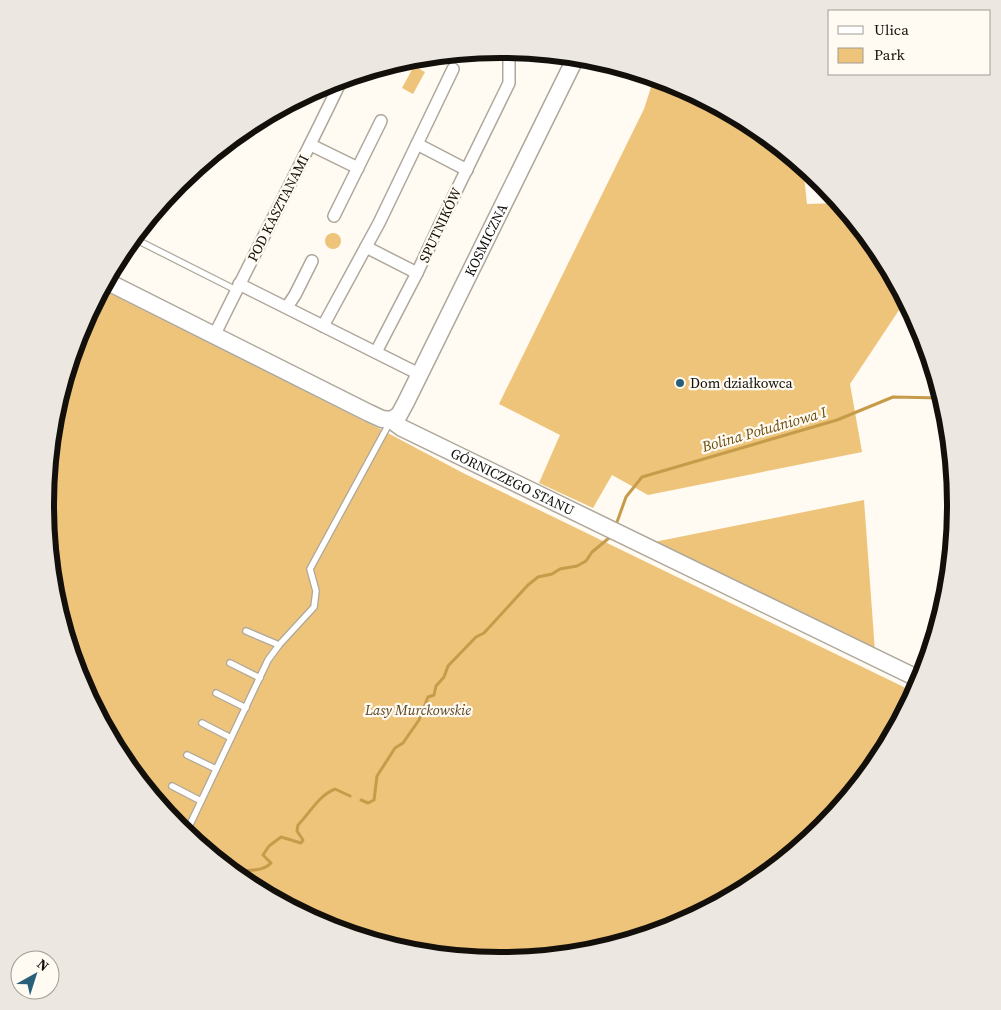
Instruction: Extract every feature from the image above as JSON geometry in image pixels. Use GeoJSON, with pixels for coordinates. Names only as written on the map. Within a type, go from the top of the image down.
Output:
{"type":"FeatureCollection","features":[{"type":"Feature","properties":{"kind":"street","name":"SPUTNIKÓW"},"geometry":{"type":"LineString","coordinates":[[376,352],[417,273],[509,83],[509,58]]}},
{"type":"Feature","properties":{"kind":"street","name":"KOSMICZNA"},"geometry":{"type":"LineString","coordinates":[[392,420],[399,415],[420,374],[572,64]]}},
{"type":"Feature","properties":{"kind":"street"},"geometry":{"type":"LineString","coordinates":[[323,326],[366,247],[453,70]]}},
{"type":"Feature","properties":{"kind":"street","name":"POD KASZTANAMI"},"geometry":{"type":"LineString","coordinates":[[214,336],[337,89]]}},
{"type":"Feature","properties":{"kind":"street"},"geometry":{"type":"LineString","coordinates":[[334,216],[381,121]]}},
{"type":"Feature","properties":{"kind":"street"},"geometry":{"type":"LineString","coordinates":[[311,144],[358,168]]}},
{"type":"Feature","properties":{"kind":"street"},"geometry":{"type":"LineString","coordinates":[[417,144],[467,170]]}},
{"type":"Feature","properties":{"kind":"street"},"geometry":{"type":"LineString","coordinates":[[366,247],[417,273]]}},
{"type":"Feature","properties":{"kind":"street"},"geometry":{"type":"LineString","coordinates":[[287,307],[312,261]]}},
{"type":"Feature","properties":{"kind":"street","name":"GÓRNICZEGO STANU"},"geometry":{"type":"LineString","coordinates":[[113,284],[382,419],[392,420],[402,428],[913,676]]}},
{"type":"Feature","properties":{"kind":"street"},"geometry":{"type":"LineString","coordinates":[[237,287],[287,307],[420,374]]}},
{"type":"Feature","properties":{"kind":"lane"},"geometry":{"type":"LineString","coordinates":[[140,241],[237,287]]}},
{"type":"Feature","properties":{"kind":"lane"},"geometry":{"type":"LineString","coordinates":[[188,824],[201,801],[268,660],[279,645],[314,608],[316,591],[310,569],[385,429],[392,420]]}},
{"type":"Feature","properties":{"kind":"lane"},"geometry":{"type":"LineString","coordinates":[[246,631],[279,645]]}},
{"type":"Feature","properties":{"kind":"lane"},"geometry":{"type":"LineString","coordinates":[[230,663],[260,678]]}},
{"type":"Feature","properties":{"kind":"lane"},"geometry":{"type":"LineString","coordinates":[[216,693],[246,708]]}},
{"type":"Feature","properties":{"kind":"lane"},"geometry":{"type":"LineString","coordinates":[[202,723],[231,738]]}},
{"type":"Feature","properties":{"kind":"lane"},"geometry":{"type":"LineString","coordinates":[[187,755],[216,770]]}},
{"type":"Feature","properties":{"kind":"lane"},"geometry":{"type":"LineString","coordinates":[[172,786],[201,801]]}},
{"type":"Feature","properties":{"kind":"green space"},"geometry":{"type":"Polygon","coordinates":[[[414,67],[425,72],[413,94],[402,88],[414,67]]]}},
{"type":"Feature","properties":{"kind":"green space"},"geometry":{"type":"Polygon","coordinates":[[[652,85],[698,104],[749,134],[804,178],[807,204],[830,203],[855,233],[872,257],[901,307],[850,384],[862,452],[648,495],[612,475],[593,508],[539,483],[560,435],[499,404],[644,109],[652,85]]]}},
{"type":"Feature","properties":{"kind":"green space"},"geometry":{"type":"Polygon","coordinates":[[[333,233],[341,241],[333,249],[325,241],[333,233]]]}},
{"type":"Feature","properties":{"kind":"green space","name":"Lasy Murckowskie"},"geometry":{"type":"Polygon","coordinates":[[[108,293],[382,430],[465,474],[907,689],[872,753],[836,800],[795,841],[772,859],[724,892],[698,906],[671,918],[616,937],[559,948],[530,951],[500,952],[442,948],[385,937],[357,928],[303,906],[277,892],[252,876],[206,841],[165,800],[146,777],[114,728],[100,703],[77,649],[62,592],[55,534],[54,505],[55,476],[62,418],[77,361],[108,293]]]}},
{"type":"Feature","properties":{"kind":"green space"},"geometry":{"type":"Polygon","coordinates":[[[864,500],[875,652],[654,542],[864,500]]]}},
{"type":"Feature","properties":{"kind":"waterway","name":"Bolina Południowa I"},"geometry":{"type":"LineString","coordinates":[[617,522],[626,497],[642,477],[837,420],[893,397],[934,398]]}},
{"type":"Feature","properties":{"kind":"waterway","name":"Bolina Południowa I"},"geometry":{"type":"LineString","coordinates":[[361,800],[368,803],[374,800],[377,776],[395,748],[403,743],[419,720],[428,697],[434,695],[436,686],[444,677],[448,666],[476,637],[484,633],[528,585],[538,577],[552,574],[560,569],[577,566],[586,561],[592,552],[609,538]]}},
{"type":"Feature","properties":{"kind":"waterway","name":"Bolina Południowa I"},"geometry":{"type":"LineString","coordinates":[[244,870],[263,868],[271,863],[263,855],[269,846],[281,837],[301,843],[303,840],[297,831],[298,825],[329,792],[335,789],[350,796]]}},
{"type":"Feature","properties":{"kind":"place","name":"Dom działkowca"},"geometry":{"type":"Point","coordinates":[680,383]}}]}
